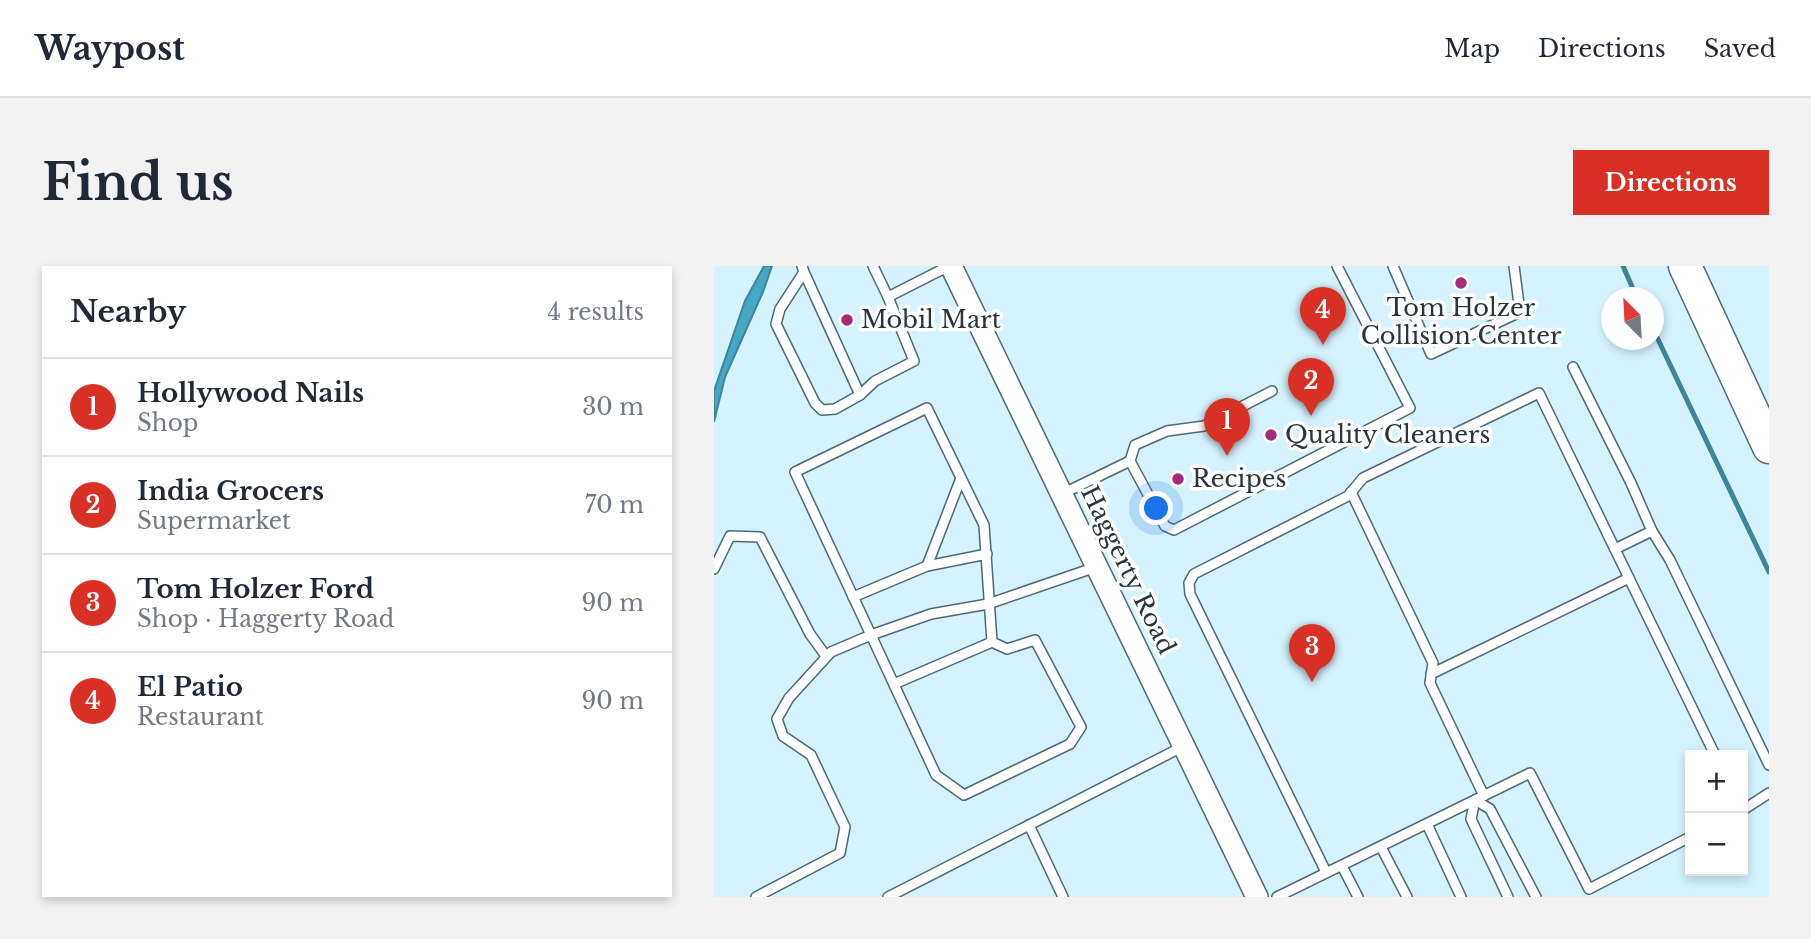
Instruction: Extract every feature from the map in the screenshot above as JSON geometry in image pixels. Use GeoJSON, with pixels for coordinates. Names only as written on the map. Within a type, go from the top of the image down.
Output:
{"type":"FeatureCollection","features":[{"type":"Feature","properties":{"kind":"highway"},"geometry":{"type":"LineString","coordinates":[[1685,266],[1769,447]]}},
{"type":"Feature","properties":{"kind":"street","name":"Haggerty Road"},"geometry":{"type":"LineString","coordinates":[[950,266],[1257,897]]}},
{"type":"Feature","properties":{"kind":"lane"},"geometry":{"type":"LineString","coordinates":[[803,269],[780,309],[776,324],[815,403],[822,410],[835,409],[860,395],[875,381],[914,361],[873,266]]}},
{"type":"Feature","properties":{"kind":"lane"},"geometry":{"type":"LineString","coordinates":[[888,297],[950,266]]}},
{"type":"Feature","properties":{"kind":"lane"},"geometry":{"type":"LineString","coordinates":[[1272,391],[1204,426],[1167,430],[1135,445],[1130,461],[1165,526],[1174,530],[1410,408],[1337,266]]}},
{"type":"Feature","properties":{"kind":"lane"},"geometry":{"type":"LineString","coordinates":[[1393,266],[1431,354],[1520,312],[1514,266]]}},
{"type":"Feature","properties":{"kind":"lane"},"geometry":{"type":"LineString","coordinates":[[803,269],[860,395]]}},
{"type":"Feature","properties":{"kind":"lane"},"geometry":{"type":"LineString","coordinates":[[1573,368],[1769,765]]}},
{"type":"Feature","properties":{"kind":"lane"},"geometry":{"type":"LineString","coordinates":[[1326,872],[1190,594],[1189,583],[1195,574],[1348,496],[1363,478],[1539,393],[1713,750]]}},
{"type":"Feature","properties":{"kind":"lane"},"geometry":{"type":"LineString","coordinates":[[894,684],[992,642],[1007,649],[1035,640],[1081,727],[1070,744],[964,795],[936,775],[795,472],[927,408],[984,525],[992,642]]}},
{"type":"Feature","properties":{"kind":"lane"},"geometry":{"type":"LineString","coordinates":[[1062,494],[1130,461]]}},
{"type":"Feature","properties":{"kind":"lane"},"geometry":{"type":"LineString","coordinates":[[927,566],[961,478]]}},
{"type":"Feature","properties":{"kind":"lane"},"geometry":{"type":"LineString","coordinates":[[1351,492],[1433,663],[1430,683],[1480,798],[1490,809],[1536,897]]}},
{"type":"Feature","properties":{"kind":"lane"},"geometry":{"type":"LineString","coordinates":[[1615,549],[1652,531]]}},
{"type":"Feature","properties":{"kind":"lane"},"geometry":{"type":"LineString","coordinates":[[714,569],[730,536],[760,537],[810,634],[826,656]]}},
{"type":"Feature","properties":{"kind":"lane"},"geometry":{"type":"LineString","coordinates":[[853,597],[927,566],[987,554]]}},
{"type":"Feature","properties":{"kind":"lane"},"geometry":{"type":"LineString","coordinates":[[756,897],[840,853],[845,827],[811,755],[783,736],[777,719],[789,698],[826,656],[871,635],[930,614],[988,604],[1097,567]]}},
{"type":"Feature","properties":{"kind":"lane"},"geometry":{"type":"LineString","coordinates":[[1431,674],[1629,578]]}},
{"type":"Feature","properties":{"kind":"lane"},"geometry":{"type":"LineString","coordinates":[[888,897],[1185,746]]}},
{"type":"Feature","properties":{"kind":"lane"},"geometry":{"type":"LineString","coordinates":[[1277,897],[1530,773],[1589,889],[1685,840]]}},
{"type":"Feature","properties":{"kind":"lane"},"geometry":{"type":"LineString","coordinates":[[1748,807],[1769,793]]}},
{"type":"Feature","properties":{"kind":"lane"},"geometry":{"type":"LineString","coordinates":[[1480,798],[1471,819],[1508,897]]}},
{"type":"Feature","properties":{"kind":"lane"},"geometry":{"type":"LineString","coordinates":[[1427,824],[1461,897]]}},
{"type":"Feature","properties":{"kind":"lane"},"geometry":{"type":"LineString","coordinates":[[1030,825],[1063,897]]}},
{"type":"Feature","properties":{"kind":"lane"},"geometry":{"type":"LineString","coordinates":[[1381,847],[1407,897]]}},
{"type":"Feature","properties":{"kind":"lane"},"geometry":{"type":"LineString","coordinates":[[1342,866],[1358,897]]}},
{"type":"Feature","properties":{"kind":"water"},"geometry":{"type":"Polygon","coordinates":[[[764,266],[772,266],[725,377],[714,422],[714,391],[745,301],[764,266]]]}},
{"type":"Feature","properties":{"kind":"waterway"},"geometry":{"type":"LineString","coordinates":[[1623,266],[1632,287]]}},
{"type":"Feature","properties":{"kind":"waterway"},"geometry":{"type":"LineString","coordinates":[[1663,350],[1769,572]]}},
{"type":"Feature","properties":{"kind":"place","name":"Tom Holzer Collision Center"},"geometry":{"type":"Point","coordinates":[1461,283]}},
{"type":"Feature","properties":{"kind":"place","name":"Mobil Mart"},"geometry":{"type":"Point","coordinates":[847,320]}},
{"type":"Feature","properties":{"kind":"place","name":"El Patio"},"geometry":{"type":"Point","coordinates":[1323,345]}},
{"type":"Feature","properties":{"kind":"place","name":"India Grocers"},"geometry":{"type":"Point","coordinates":[1311,416]}},
{"type":"Feature","properties":{"kind":"place","name":"Quality Cleaners"},"geometry":{"type":"Point","coordinates":[1271,435]}},
{"type":"Feature","properties":{"kind":"place","name":"Hollywood Nails"},"geometry":{"type":"Point","coordinates":[1227,456]}},
{"type":"Feature","properties":{"kind":"place","name":"Recipes"},"geometry":{"type":"Point","coordinates":[1178,479]}},
{"type":"Feature","properties":{"kind":"place","name":"Tom Holzer Ford"},"geometry":{"type":"Point","coordinates":[1312,682]}}]}
